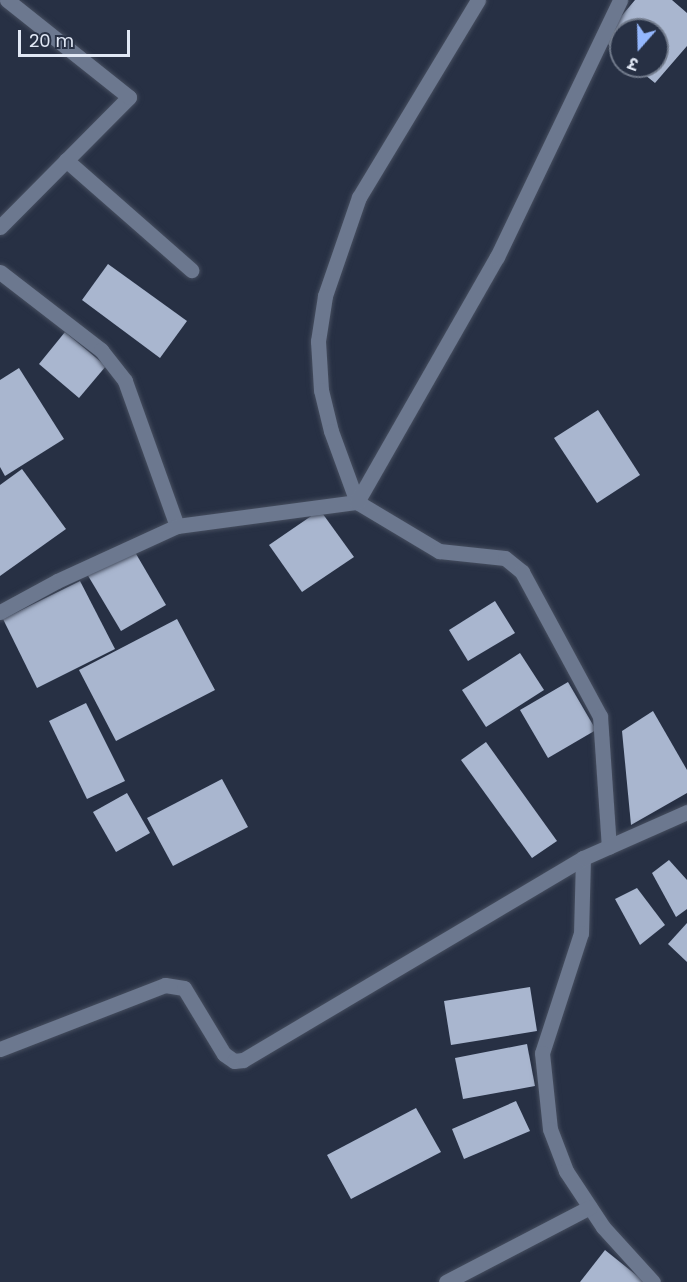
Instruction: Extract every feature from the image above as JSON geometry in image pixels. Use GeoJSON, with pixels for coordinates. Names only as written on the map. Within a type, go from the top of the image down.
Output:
{"type":"FeatureCollection","features":[{"type":"Feature","properties":{"kind":"street"},"geometry":{"type":"LineString","coordinates":[[0,227],[129,98],[8,0]]}},
{"type":"Feature","properties":{"kind":"street"},"geometry":{"type":"LineString","coordinates":[[357,502],[331,431],[321,390],[318,341],[325,296],[359,197],[478,0]]}},
{"type":"Feature","properties":{"kind":"street"},"geometry":{"type":"LineString","coordinates":[[357,502],[497,257],[620,0]]}},
{"type":"Feature","properties":{"kind":"street"},"geometry":{"type":"LineString","coordinates":[[66,160],[191,270]]}},
{"type":"Feature","properties":{"kind":"street"},"geometry":{"type":"LineString","coordinates":[[0,272],[101,350],[125,381],[177,526]]}},
{"type":"Feature","properties":{"kind":"street"},"geometry":{"type":"LineString","coordinates":[[0,612],[57,581],[177,526],[357,502],[439,550],[505,558],[522,572],[600,716],[609,847]]}},
{"type":"Feature","properties":{"kind":"street"},"geometry":{"type":"LineString","coordinates":[[0,1049],[165,985],[184,988],[228,1059],[243,1060],[583,858],[687,812]]}},
{"type":"Feature","properties":{"kind":"street"},"geometry":{"type":"LineString","coordinates":[[583,858],[581,933],[542,1053],[542,1077],[550,1129],[566,1171],[590,1207],[653,1282]]}},
{"type":"Feature","properties":{"kind":"street"},"geometry":{"type":"LineString","coordinates":[[446,1282],[590,1207]]}},
{"type":"Feature","properties":{"kind":"building"},"geometry":{"type":"Polygon","coordinates":[[[635,0],[672,0],[687,13],[687,46],[669,67],[669,18],[620,18],[635,0]]]}},
{"type":"Feature","properties":{"kind":"building"},"geometry":{"type":"Polygon","coordinates":[[[609,31],[609,45],[602,39],[609,31]]]}},
{"type":"Feature","properties":{"kind":"building"},"geometry":{"type":"Polygon","coordinates":[[[649,78],[659,78],[655,83],[649,78]]]}},
{"type":"Feature","properties":{"kind":"building"},"geometry":{"type":"Polygon","coordinates":[[[108,264],[187,321],[160,358],[82,300],[108,264]]]}},
{"type":"Feature","properties":{"kind":"building"},"geometry":{"type":"Polygon","coordinates":[[[65,332],[106,366],[79,398],[39,364],[65,332]]]}},
{"type":"Feature","properties":{"kind":"building"},"geometry":{"type":"Polygon","coordinates":[[[19,368],[64,439],[5,476],[0,467],[0,380],[19,368]]]}},
{"type":"Feature","properties":{"kind":"building"},"geometry":{"type":"Polygon","coordinates":[[[598,410],[640,475],[597,503],[554,438],[598,410]]]}},
{"type":"Feature","properties":{"kind":"building"},"geometry":{"type":"Polygon","coordinates":[[[22,469],[66,529],[0,576],[0,485],[22,469]]]}},
{"type":"Feature","properties":{"kind":"building"},"geometry":{"type":"Polygon","coordinates":[[[320,510],[354,557],[302,592],[269,545],[320,510]]]}},
{"type":"Feature","properties":{"kind":"building"},"geometry":{"type":"Polygon","coordinates":[[[132,547],[166,605],[121,631],[87,574],[132,547]]]}},
{"type":"Feature","properties":{"kind":"building"},"geometry":{"type":"Polygon","coordinates":[[[80,581],[115,649],[37,688],[3,619],[80,581]]]}},
{"type":"Feature","properties":{"kind":"building"},"geometry":{"type":"Polygon","coordinates":[[[495,601],[515,633],[468,661],[449,630],[495,601]]]}},
{"type":"Feature","properties":{"kind":"building"},"geometry":{"type":"Polygon","coordinates":[[[177,619],[215,690],[116,741],[79,670],[177,619]]]}},
{"type":"Feature","properties":{"kind":"building"},"geometry":{"type":"Polygon","coordinates":[[[520,653],[544,690],[486,727],[462,690],[520,653]]]}},
{"type":"Feature","properties":{"kind":"building"},"geometry":{"type":"Polygon","coordinates":[[[568,682],[596,730],[548,758],[520,710],[568,682]]]}},
{"type":"Feature","properties":{"kind":"building"},"geometry":{"type":"Polygon","coordinates":[[[86,703],[125,781],[87,799],[49,721],[86,703]]]}},
{"type":"Feature","properties":{"kind":"building"},"geometry":{"type":"Polygon","coordinates":[[[653,711],[687,770],[687,793],[631,825],[622,731],[653,711]]]}},
{"type":"Feature","properties":{"kind":"building"},"geometry":{"type":"Polygon","coordinates":[[[486,742],[557,841],[532,858],[461,760],[486,742]]]}},
{"type":"Feature","properties":{"kind":"building"},"geometry":{"type":"Polygon","coordinates":[[[222,779],[248,827],[173,866],[147,818],[222,779]]]}},
{"type":"Feature","properties":{"kind":"building"},"geometry":{"type":"Polygon","coordinates":[[[127,793],[150,833],[116,852],[93,812],[127,793]]]}},
{"type":"Feature","properties":{"kind":"building"},"geometry":{"type":"Polygon","coordinates":[[[669,860],[687,880],[687,909],[676,917],[652,873],[669,860]]]}},
{"type":"Feature","properties":{"kind":"building"},"geometry":{"type":"Polygon","coordinates":[[[637,888],[665,925],[640,945],[615,899],[637,888]]]}},
{"type":"Feature","properties":{"kind":"building"},"geometry":{"type":"Polygon","coordinates":[[[687,923],[687,962],[668,944],[687,923]]]}},
{"type":"Feature","properties":{"kind":"building"},"geometry":{"type":"Polygon","coordinates":[[[530,987],[537,1031],[451,1045],[444,1001],[530,987]]]}},
{"type":"Feature","properties":{"kind":"building"},"geometry":{"type":"Polygon","coordinates":[[[527,1044],[535,1086],[463,1099],[455,1058],[527,1044]]]}},
{"type":"Feature","properties":{"kind":"building"},"geometry":{"type":"Polygon","coordinates":[[[516,1101],[530,1131],[464,1159],[452,1129],[516,1101]]]}},
{"type":"Feature","properties":{"kind":"building"},"geometry":{"type":"Polygon","coordinates":[[[416,1108],[441,1152],[351,1199],[327,1155],[416,1108]]]}},
{"type":"Feature","properties":{"kind":"building"},"geometry":{"type":"Polygon","coordinates":[[[605,1250],[645,1282],[580,1282],[605,1250]]]}}]}
